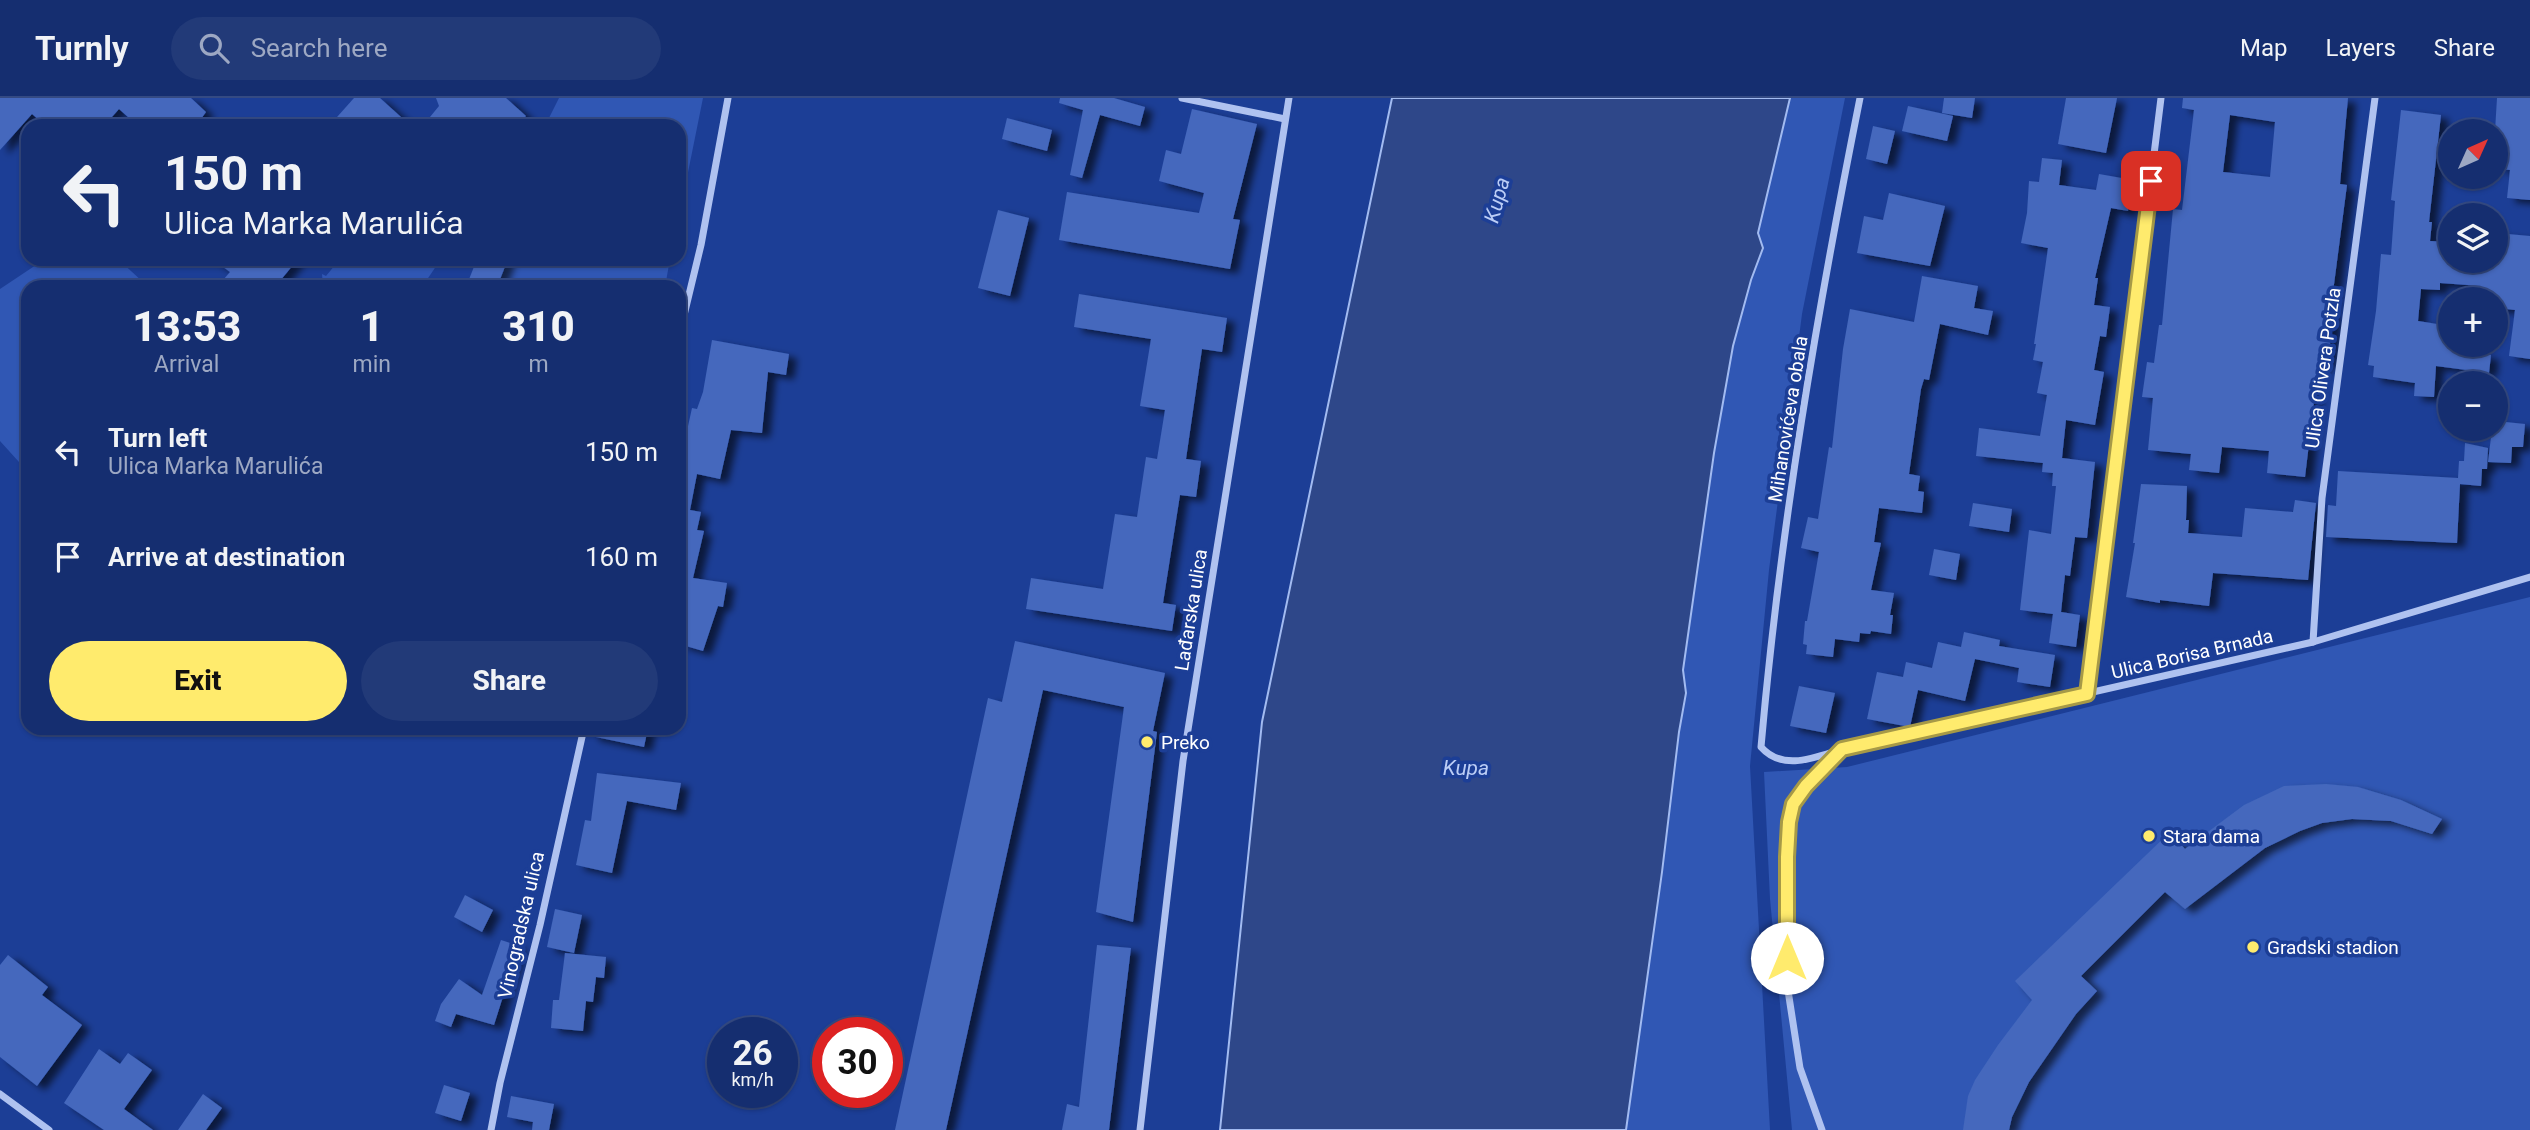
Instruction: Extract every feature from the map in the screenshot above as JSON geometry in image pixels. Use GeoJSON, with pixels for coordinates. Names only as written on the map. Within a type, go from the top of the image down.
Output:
{"type":"FeatureCollection","features":[{"type":"Feature","properties":{"kind":"street"},"geometry":{"type":"LineString","coordinates":[[686,307],[701,245],[728,98]]}},
{"type":"Feature","properties":{"kind":"street"},"geometry":{"type":"LineString","coordinates":[[1182,98],[1285,120]]}},
{"type":"Feature","properties":{"kind":"street","name":"Lađarska ulica"},"geometry":{"type":"LineString","coordinates":[[1140,1130],[1183,761],[1289,98]]}},
{"type":"Feature","properties":{"kind":"street","name":"Mihanovićeva obala"},"geometry":{"type":"LineString","coordinates":[[1761,747],[1768,663],[1788,514],[1834,227],[1860,98]]}},
{"type":"Feature","properties":{"kind":"street"},"geometry":{"type":"LineString","coordinates":[[2087,694],[2161,98]]}},
{"type":"Feature","properties":{"kind":"street","name":"Ulica Olivera Potzla"},"geometry":{"type":"LineString","coordinates":[[2313,642],[2322,498],[2375,98]]}},
{"type":"Feature","properties":{"kind":"street","name":"Ulica Borisa Brnada"},"geometry":{"type":"LineString","coordinates":[[1761,747],[1768,755],[1779,760],[1799,761],[2313,642],[2530,577]]}},
{"type":"Feature","properties":{"kind":"street","name":"Vinogradska ulica"},"geometry":{"type":"LineString","coordinates":[[491,1130],[502,1073],[540,925],[582,735]]}},
{"type":"Feature","properties":{"kind":"street"},"geometry":{"type":"LineString","coordinates":[[1822,1130],[1800,1068],[1787,984],[1788,846],[1793,804],[1806,786],[1842,749]]}},
{"type":"Feature","properties":{"kind":"street"},"geometry":{"type":"LineString","coordinates":[[0,1094],[49,1130]]}},
{"type":"Feature","properties":{"kind":"shaded area"},"geometry":{"type":"Polygon","coordinates":[[[559,98],[703,98],[686,182],[686,119],[548,119],[559,98]]]}},
{"type":"Feature","properties":{"kind":"shaded area"},"geometry":{"type":"Polygon","coordinates":[[[1628,98],[1845,98],[1802,314],[1769,570],[1750,766],[1770,1130],[1467,1130],[1628,98]]]}},
{"type":"Feature","properties":{"kind":"shaded area"},"geometry":{"type":"Polygon","coordinates":[[[34,266],[126,266],[141,280],[21,280],[21,464],[0,441],[0,289],[34,266]]]}},
{"type":"Feature","properties":{"kind":"shaded area"},"geometry":{"type":"Polygon","coordinates":[[[334,266],[436,266],[427,280],[322,280],[322,274],[326,276],[334,266]]]}},
{"type":"Feature","properties":{"kind":"shaded area"},"geometry":{"type":"Polygon","coordinates":[[[505,266],[669,266],[666,280],[500,280],[505,266]]]}},
{"type":"Feature","properties":{"kind":"shaded area"},"geometry":{"type":"Polygon","coordinates":[[[2530,597],[2530,1130],[1792,1130],[1770,899],[1764,772],[1847,767],[2530,597]]]}},
{"type":"Feature","properties":{"kind":"water","name":"Kupa"},"geometry":{"type":"Polygon","coordinates":[[[1392,98],[1790,98],[1758,233],[1763,248],[1751,280],[1733,346],[1714,453],[1683,670],[1686,693],[1626,1130],[1220,1130],[1262,722],[1392,98]]]}},
{"type":"Feature","properties":{"kind":"building"},"geometry":{"type":"Polygon","coordinates":[[[0,98],[191,98],[206,112],[201,119],[130,119],[119,109],[110,119],[38,119],[32,114],[28,119],[21,119],[21,126],[0,150],[0,98]]]}},
{"type":"Feature","properties":{"kind":"building"},"geometry":{"type":"Polygon","coordinates":[[[354,98],[380,98],[403,119],[335,119],[354,98]]]}},
{"type":"Feature","properties":{"kind":"building"},"geometry":{"type":"Polygon","coordinates":[[[436,98],[506,98],[526,116],[523,119],[432,119],[430,117],[439,106],[436,98]]]}},
{"type":"Feature","properties":{"kind":"building"},"geometry":{"type":"Polygon","coordinates":[[[1060,98],[1114,98],[1145,107],[1140,126],[1100,115],[1082,178],[1070,175],[1083,110],[1059,103],[1060,98]]]}},
{"type":"Feature","properties":{"kind":"building"},"geometry":{"type":"Polygon","coordinates":[[[1944,98],[1975,98],[1972,118],[1942,113],[1944,98]]]}},
{"type":"Feature","properties":{"kind":"building"},"geometry":{"type":"Polygon","coordinates":[[[2066,98],[2117,98],[2106,153],[2058,144],[2066,98]]]}},
{"type":"Feature","properties":{"kind":"building"},"geometry":{"type":"Polygon","coordinates":[[[2183,98],[2348,98],[2340,184],[2347,185],[2330,315],[2333,316],[2328,363],[2323,363],[2322,369],[2318,369],[2305,477],[2267,473],[2269,451],[2222,447],[2219,473],[2189,470],[2191,454],[2148,450],[2153,398],[2142,397],[2147,362],[2154,363],[2159,325],[2162,325],[2173,209],[2182,210],[2194,110],[2182,108],[2183,98]],[[2230,115],[2223,172],[2270,177],[2275,122],[2230,115]]]}},
{"type":"Feature","properties":{"kind":"building"},"geometry":{"type":"Polygon","coordinates":[[[2497,98],[2530,98],[2530,200],[2507,198],[2510,170],[2508,119],[2496,119],[2497,98]]]}},
{"type":"Feature","properties":{"kind":"building"},"geometry":{"type":"Polygon","coordinates":[[[1908,106],[1953,116],[1947,141],[1902,131],[1908,106]]]}},
{"type":"Feature","properties":{"kind":"building"},"geometry":{"type":"Polygon","coordinates":[[[1192,109],[1257,124],[1233,219],[1240,220],[1230,269],[1059,240],[1067,192],[1199,213],[1204,193],[1159,181],[1166,150],[1181,154],[1192,109]]]}},
{"type":"Feature","properties":{"kind":"building"},"geometry":{"type":"Polygon","coordinates":[[[2401,110],[2441,115],[2438,119],[2429,222],[2432,222],[2430,241],[2438,241],[2438,273],[2508,273],[2508,234],[2530,236],[2530,359],[2509,356],[2515,310],[2508,309],[2508,287],[2440,283],[2438,290],[2421,289],[2418,321],[2438,324],[2438,357],[2491,357],[2489,371],[2436,366],[2434,397],[2414,396],[2415,383],[2373,377],[2374,366],[2368,365],[2381,254],[2391,255],[2395,201],[2391,200],[2401,110]]]}},
{"type":"Feature","properties":{"kind":"building"},"geometry":{"type":"Polygon","coordinates":[[[1007,118],[1052,130],[1047,151],[1002,139],[1007,118]]]}},
{"type":"Feature","properties":{"kind":"building"},"geometry":{"type":"Polygon","coordinates":[[[1873,126],[1895,131],[1887,164],[1866,159],[1873,126]]]}},
{"type":"Feature","properties":{"kind":"building"},"geometry":{"type":"Polygon","coordinates":[[[2042,158],[2062,160],[2059,185],[2096,190],[2099,174],[2133,180],[2128,211],[2111,208],[2095,278],[2098,278],[2094,305],[2110,307],[2106,337],[2100,336],[2094,370],[2104,372],[2095,425],[2066,420],[2062,458],[2095,462],[2087,538],[2075,537],[2070,576],[2065,575],[2061,612],[2080,615],[2076,647],[2049,643],[2053,614],[2020,610],[2029,530],[2051,534],[2056,486],[2052,486],[2053,473],[2042,472],[2043,463],[1976,456],[1979,428],[2040,436],[2047,395],[2037,393],[2043,362],[2033,360],[2048,248],[2021,243],[2027,213],[2029,181],[2039,182],[2042,158]]]}},
{"type":"Feature","properties":{"kind":"building"},"geometry":{"type":"Polygon","coordinates":[[[1889,193],[1945,206],[1930,266],[1857,253],[1864,216],[1883,220],[1889,193]]]}},
{"type":"Feature","properties":{"kind":"building"},"geometry":{"type":"Polygon","coordinates":[[[998,210],[1029,218],[1010,296],[978,288],[998,210]]]}},
{"type":"Feature","properties":{"kind":"building"},"geometry":{"type":"Polygon","coordinates":[[[222,266],[292,266],[281,280],[223,280],[230,272],[222,266]]]}},
{"type":"Feature","properties":{"kind":"building"},"geometry":{"type":"Polygon","coordinates":[[[474,266],[505,266],[500,280],[469,280],[474,266]]]}},
{"type":"Feature","properties":{"kind":"building"},"geometry":{"type":"Polygon","coordinates":[[[1922,276],[1978,286],[1974,308],[1993,311],[1988,335],[1940,324],[1929,380],[1924,379],[1921,389],[1909,474],[1920,476],[1918,491],[1924,492],[1922,513],[1879,508],[1874,542],[1881,543],[1871,590],[1894,593],[1890,615],[1893,615],[1891,634],[1871,631],[1870,634],[1860,633],[1859,642],[1835,639],[1833,657],[1806,654],[1807,645],[1803,644],[1805,621],[1819,552],[1801,548],[1808,517],[1818,519],[1829,447],[1832,448],[1850,309],[1914,322],[1922,276]]]}},
{"type":"Feature","properties":{"kind":"building"},"geometry":{"type":"Polygon","coordinates":[[[1079,294],[1227,318],[1222,352],[1202,349],[1186,459],[1201,461],[1196,497],[1180,495],[1163,603],[1176,605],[1172,631],[1026,609],[1031,578],[1103,589],[1115,514],[1137,517],[1146,457],[1157,459],[1165,410],[1140,406],[1151,339],[1074,327],[1079,294]]]}},
{"type":"Feature","properties":{"kind":"building"},"geometry":{"type":"Polygon","coordinates":[[[712,340],[789,354],[786,375],[768,372],[762,433],[731,430],[720,479],[697,474],[690,510],[701,512],[697,530],[704,531],[693,578],[727,583],[723,607],[718,606],[703,651],[686,646],[686,435],[692,408],[697,409],[703,392],[712,340]]]}},
{"type":"Feature","properties":{"kind":"building"},"geometry":{"type":"Polygon","coordinates":[[[2508,422],[2525,424],[2523,447],[2512,447],[2511,463],[2488,462],[2491,441],[2508,441],[2508,422]]]}},
{"type":"Feature","properties":{"kind":"building"},"geometry":{"type":"Polygon","coordinates":[[[2465,443],[2488,448],[2487,469],[2482,469],[2481,486],[2460,484],[2457,543],[2326,537],[2328,505],[2336,506],[2338,471],[2458,478],[2459,461],[2464,461],[2465,443]]]}},
{"type":"Feature","properties":{"kind":"building"},"geometry":{"type":"Polygon","coordinates":[[[2141,484],[2187,486],[2188,533],[2242,537],[2245,508],[2293,512],[2295,500],[2316,503],[2308,580],[2213,573],[2209,606],[2160,600],[2160,603],[2126,597],[2141,484]]]}},
{"type":"Feature","properties":{"kind":"building"},"geometry":{"type":"Polygon","coordinates":[[[1973,503],[2012,509],[2009,532],[1969,526],[1973,503]]]}},
{"type":"Feature","properties":{"kind":"building"},"geometry":{"type":"Polygon","coordinates":[[[1934,549],[1960,554],[1956,580],[1929,575],[1934,549]]]}},
{"type":"Feature","properties":{"kind":"building"},"geometry":{"type":"Polygon","coordinates":[[[1964,632],[2000,640],[1999,646],[2055,655],[2050,687],[2017,682],[2019,668],[1975,659],[1965,701],[1918,690],[1910,727],[1867,719],[1877,672],[1903,677],[1906,662],[1932,668],[1938,642],[1961,647],[1964,632]]]}},
{"type":"Feature","properties":{"kind":"building"},"geometry":{"type":"Polygon","coordinates":[[[1015,641],[1165,673],[1153,731],[1157,732],[1133,922],[1096,912],[1124,707],[1043,690],[946,1130],[895,1130],[900,1108],[903,1108],[903,1093],[988,698],[1002,702],[1015,641]]]}},
{"type":"Feature","properties":{"kind":"building"},"geometry":{"type":"Polygon","coordinates":[[[1799,686],[1835,693],[1826,733],[1790,726],[1799,686]]]}},
{"type":"Feature","properties":{"kind":"building"},"geometry":{"type":"Polygon","coordinates":[[[591,735],[647,735],[644,747],[591,735]]]}},
{"type":"Feature","properties":{"kind":"building"},"geometry":{"type":"Polygon","coordinates":[[[597,773],[681,783],[676,810],[627,801],[612,873],[576,865],[585,820],[591,821],[597,773]]]}},
{"type":"Feature","properties":{"kind":"building"},"geometry":{"type":"Polygon","coordinates":[[[2326,784],[2358,787],[2401,800],[2442,819],[2432,834],[2391,821],[2352,819],[2322,823],[2265,848],[2185,909],[2165,892],[2081,976],[2097,991],[2076,1014],[2029,1082],[2012,1117],[2009,1130],[1963,1130],[1968,1096],[1975,1080],[2032,1000],[2015,981],[2170,832],[2185,849],[2244,805],[2284,786],[2326,784]]]}},
{"type":"Feature","properties":{"kind":"building"},"geometry":{"type":"Polygon","coordinates":[[[465,895],[493,910],[482,932],[454,917],[465,895]]]}},
{"type":"Feature","properties":{"kind":"building"},"geometry":{"type":"Polygon","coordinates":[[[555,909],[582,915],[574,953],[547,947],[555,909]]]}},
{"type":"Feature","properties":{"kind":"building"},"geometry":{"type":"Polygon","coordinates":[[[501,940],[519,946],[494,1025],[456,1014],[451,1027],[435,1021],[441,1004],[459,979],[482,995],[501,940]]]}},
{"type":"Feature","properties":{"kind":"building"},"geometry":{"type":"Polygon","coordinates":[[[1097,945],[1131,948],[1109,1130],[1062,1130],[1067,1104],[1079,1107],[1097,945]]]}},
{"type":"Feature","properties":{"kind":"building"},"geometry":{"type":"Polygon","coordinates":[[[565,953],[606,957],[604,978],[596,977],[593,1002],[586,1001],[583,1031],[551,1028],[553,1000],[559,1000],[565,953]]]}},
{"type":"Feature","properties":{"kind":"building"},"geometry":{"type":"Polygon","coordinates":[[[8,955],[48,987],[42,995],[82,1025],[37,1086],[0,1057],[0,965],[8,955]]]}},
{"type":"Feature","properties":{"kind":"building"},"geometry":{"type":"Polygon","coordinates":[[[99,1049],[120,1064],[128,1053],[152,1070],[124,1109],[153,1130],[104,1130],[64,1103],[99,1049]]]}},
{"type":"Feature","properties":{"kind":"building"},"geometry":{"type":"Polygon","coordinates":[[[444,1085],[470,1093],[461,1121],[435,1113],[444,1085]]]}},
{"type":"Feature","properties":{"kind":"building"},"geometry":{"type":"Polygon","coordinates":[[[203,1094],[222,1108],[206,1130],[178,1130],[203,1094]]]}},
{"type":"Feature","properties":{"kind":"building"},"geometry":{"type":"Polygon","coordinates":[[[511,1096],[554,1104],[549,1130],[532,1130],[533,1122],[507,1117],[511,1096]]]}},
{"type":"Feature","properties":{"kind":"place","name":"Preko"},"geometry":{"type":"Point","coordinates":[1147,742]}},
{"type":"Feature","properties":{"kind":"place","name":"Stara dama"},"geometry":{"type":"Point","coordinates":[2149,836]}},
{"type":"Feature","properties":{"kind":"place","name":"Gradski stadion"},"geometry":{"type":"Point","coordinates":[2253,947]}},
{"type":"Feature","properties":{"kind":"route"},"geometry":{"type":"LineString","coordinates":[[1787,958],[1787,857],[1793,804],[1806,786],[1842,749],[2087,694],[2151,181]]}}]}
